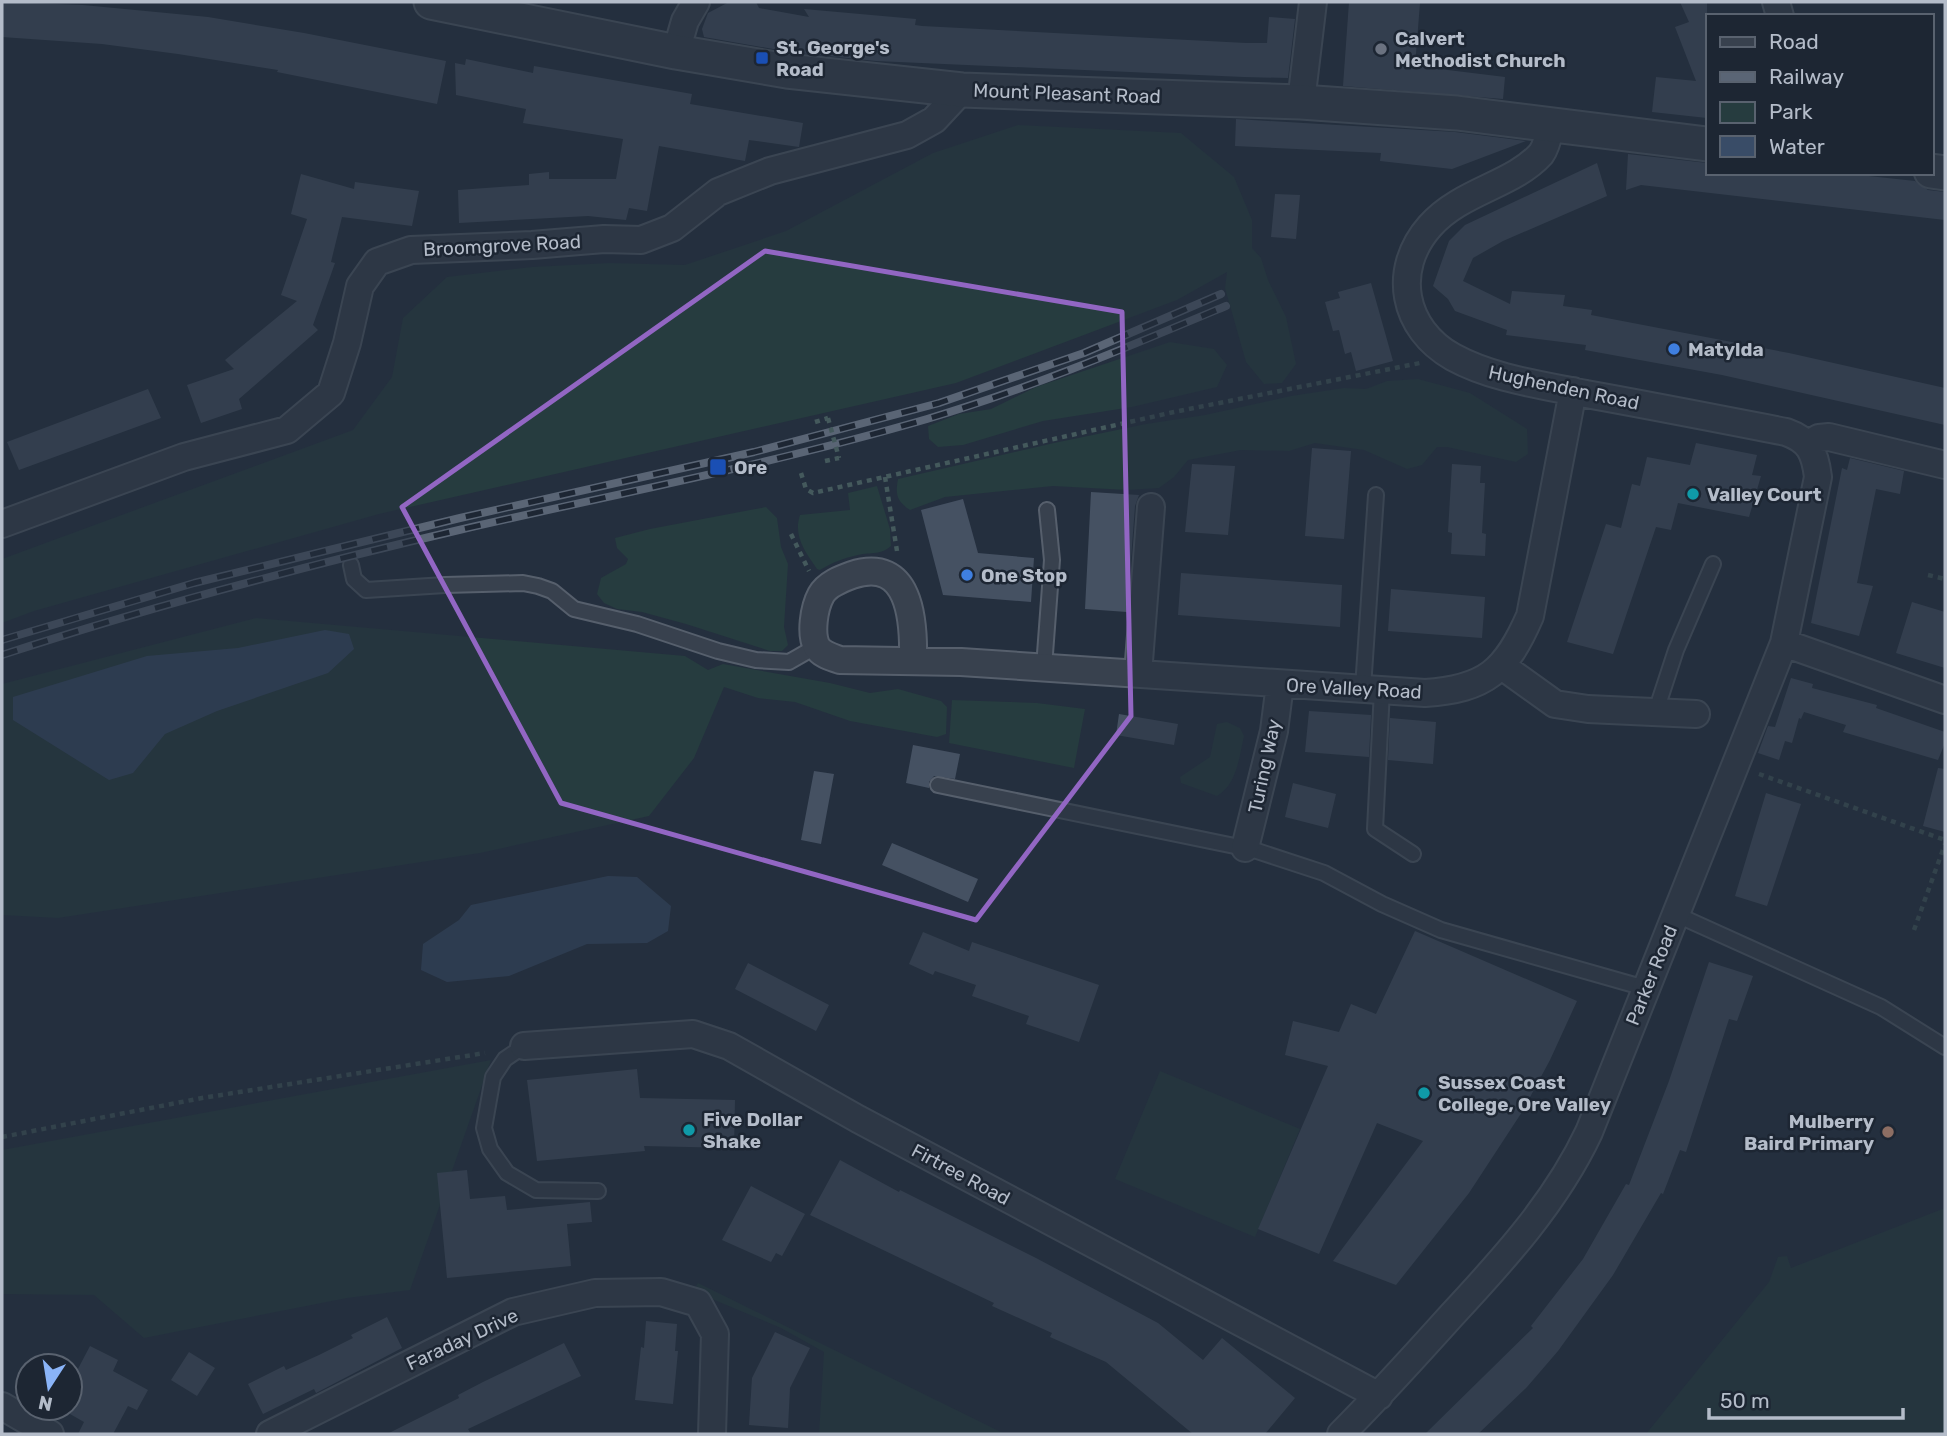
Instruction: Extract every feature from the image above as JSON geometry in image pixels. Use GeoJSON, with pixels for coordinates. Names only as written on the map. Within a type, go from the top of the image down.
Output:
{"type":"FeatureCollection","features":[{"type":"Feature","properties":{"kind":"street","name":"Mount Pleasant Road"},"geometry":{"type":"LineString","coordinates":[[431,2],[787,71],[962,90],[1301,102],[1457,113],[1706,144]]}},
{"type":"Feature","properties":{"kind":"street"},"geometry":{"type":"LineString","coordinates":[[676,51],[685,21],[696,2]]}},
{"type":"Feature","properties":{"kind":"street"},"geometry":{"type":"LineString","coordinates":[[1301,102],[1312,2]]}},
{"type":"Feature","properties":{"kind":"street","name":"Broomgrove Road"},"geometry":{"type":"LineString","coordinates":[[2,524],[184,457],[287,430],[331,393],[347,343],[360,285],[377,262],[411,250],[604,239],[641,240],[672,228],[718,192],[770,172],[907,135],[934,120],[962,90]]}},
{"type":"Feature","properties":{"kind":"street","name":"Hughenden Road"},"geometry":{"type":"LineString","coordinates":[[1551,124],[1542,152],[1521,169],[1457,202],[1429,227],[1412,256],[1405,282],[1408,303],[1426,332],[1452,356],[1483,370],[1573,391],[1786,432],[1798,436],[1808,444]]}},
{"type":"Feature","properties":{"kind":"street","name":"Ore Valley Road"},"geometry":{"type":"LineString","coordinates":[[817,646],[825,655],[840,660],[913,660],[1425,693],[1457,691],[1502,666],[1517,646],[1530,616],[1573,391]]}},
{"type":"Feature","properties":{"kind":"street"},"geometry":{"type":"LineString","coordinates":[[1808,444],[1819,438],[1829,437],[1945,465]]}},
{"type":"Feature","properties":{"kind":"street","name":"Parker Road"},"geometry":{"type":"LineString","coordinates":[[1341,1434],[1513,1249],[1556,1191],[1589,1132],[1784,643],[1818,477],[1815,456],[1808,444]]}},
{"type":"Feature","properties":{"kind":"street"},"geometry":{"type":"LineString","coordinates":[[1138,674],[1152,507]]}},
{"type":"Feature","properties":{"kind":"street"},"geometry":{"type":"LineString","coordinates":[[817,646],[813,625],[821,594],[836,580],[862,572],[882,573],[900,585],[911,612],[913,660]]}},
{"type":"Feature","properties":{"kind":"street"},"geometry":{"type":"LineString","coordinates":[[1784,643],[1945,700]]}},
{"type":"Feature","properties":{"kind":"street"},"geometry":{"type":"LineString","coordinates":[[1502,666],[1555,704],[1588,709],[1696,714]]}},
{"type":"Feature","properties":{"kind":"street","name":"Turing Way"},"geometry":{"type":"LineString","coordinates":[[1245,848],[1274,731],[1280,684]]}},
{"type":"Feature","properties":{"kind":"street","name":"Firtree Road"},"geometry":{"type":"LineString","coordinates":[[524,1046],[693,1034],[729,1046],[858,1119],[1379,1396]]}},
{"type":"Feature","properties":{"kind":"street","name":"Faraday Drive"},"geometry":{"type":"LineString","coordinates":[[270,1434],[513,1312],[594,1293],[661,1292],[698,1303],[715,1335],[712,1434]]}},
{"type":"Feature","properties":{"kind":"street"},"geometry":{"type":"LineString","coordinates":[[2,1406],[50,1434]]}},
{"type":"Feature","properties":{"kind":"lane"},"geometry":{"type":"LineString","coordinates":[[1376,495],[1373,689],[1375,829],[1413,854]]}},
{"type":"Feature","properties":{"kind":"lane"},"geometry":{"type":"LineString","coordinates":[[1044,667],[1052,559],[1046,510]]}},
{"type":"Feature","properties":{"kind":"lane"},"geometry":{"type":"LineString","coordinates":[[1656,711],[1675,650],[1713,564]]}},
{"type":"Feature","properties":{"kind":"lane"},"geometry":{"type":"LineString","coordinates":[[351,565],[354,579],[366,590],[467,584],[523,583],[538,586],[552,592],[574,608],[756,660],[789,662],[817,646]]}},
{"type":"Feature","properties":{"kind":"lane"},"geometry":{"type":"LineString","coordinates":[[938,785],[1245,848],[1324,873],[1382,904],[1441,930],[1645,988]]}},
{"type":"Feature","properties":{"kind":"lane"},"geometry":{"type":"LineString","coordinates":[[1675,914],[1881,1007],[1945,1046]]}},
{"type":"Feature","properties":{"kind":"lane"},"geometry":{"type":"LineString","coordinates":[[524,1046],[505,1059],[493,1077],[484,1128],[491,1149],[507,1173],[536,1190],[598,1191]]}},
{"type":"Feature","properties":{"kind":"path"},"geometry":{"type":"LineString","coordinates":[[801,472],[806,489],[813,493],[1174,412],[1452,356]]}},
{"type":"Feature","properties":{"kind":"path"},"geometry":{"type":"LineString","coordinates":[[815,422],[828,418],[839,458],[825,461]]}},
{"type":"Feature","properties":{"kind":"path"},"geometry":{"type":"LineString","coordinates":[[885,477],[898,555],[891,579]]}},
{"type":"Feature","properties":{"kind":"path"},"geometry":{"type":"LineString","coordinates":[[792,534],[806,568],[828,588]]}},
{"type":"Feature","properties":{"kind":"path"},"geometry":{"type":"LineString","coordinates":[[1928,575],[1945,579]]}},
{"type":"Feature","properties":{"kind":"path"},"geometry":{"type":"LineString","coordinates":[[1735,765],[1945,842],[1914,930]]}},
{"type":"Feature","properties":{"kind":"path"},"geometry":{"type":"LineString","coordinates":[[2,1137],[202,1098],[524,1046]]}},
{"type":"Feature","properties":{"kind":"highlighted area"},"geometry":{"type":"Polygon","coordinates":[[[765,251],[1122,312],[1131,716],[976,920],[561,803],[402,507],[765,251]]]}},
{"type":"Feature","properties":{"kind":"green space"},"geometry":{"type":"Polygon","coordinates":[[[1018,125],[1181,133],[1234,177],[1252,220],[1252,248],[1261,258],[1268,280],[1286,317],[1296,364],[1282,383],[1264,384],[1246,362],[1225,288],[1227,272],[1177,300],[956,383],[379,514],[34,611],[2,623],[2,559],[353,430],[392,377],[403,318],[447,277],[532,267],[610,263],[685,265],[786,231],[933,153],[1018,125]]]}},
{"type":"Feature","properties":{"kind":"green space"},"geometry":{"type":"Polygon","coordinates":[[[1170,342],[1214,349],[1227,365],[1217,387],[1132,407],[1043,421],[963,445],[938,447],[929,439],[928,426],[959,414],[991,409],[1036,387],[1170,342]]]}},
{"type":"Feature","properties":{"kind":"green space"},"geometry":{"type":"Polygon","coordinates":[[[1418,379],[1470,393],[1527,429],[1528,454],[1516,462],[1437,447],[1422,465],[1407,469],[1364,450],[1315,443],[1289,451],[1241,450],[1188,460],[1174,477],[1159,488],[1127,490],[1053,486],[945,497],[910,510],[902,504],[897,493],[898,479],[1054,443],[1291,396],[1344,388],[1366,389],[1387,381],[1418,379]]]}},
{"type":"Feature","properties":{"kind":"green space"},"geometry":{"type":"Polygon","coordinates":[[[877,486],[890,529],[891,546],[880,552],[848,557],[817,569],[799,537],[800,515],[850,510],[848,493],[877,486]]]}},
{"type":"Feature","properties":{"kind":"green space"},"geometry":{"type":"Polygon","coordinates":[[[766,507],[777,518],[781,547],[788,564],[784,627],[788,645],[782,651],[770,651],[642,612],[617,609],[604,603],[597,594],[601,578],[626,564],[628,559],[617,548],[615,538],[766,507]]]}},
{"type":"Feature","properties":{"kind":"green space"},"geometry":{"type":"Polygon","coordinates":[[[256,618],[685,656],[708,670],[723,664],[870,693],[898,689],[941,701],[947,707],[946,734],[937,737],[850,721],[795,702],[758,698],[724,687],[694,758],[649,816],[480,853],[58,918],[2,915],[2,684],[256,618]]]}},
{"type":"Feature","properties":{"kind":"green space"},"geometry":{"type":"Polygon","coordinates":[[[952,700],[1037,703],[1085,709],[1074,768],[949,743],[952,700]]]}},
{"type":"Feature","properties":{"kind":"green space"},"geometry":{"type":"Polygon","coordinates":[[[1227,722],[1240,728],[1244,736],[1236,770],[1229,785],[1217,796],[1181,783],[1180,777],[1210,757],[1217,724],[1227,722]]]}},
{"type":"Feature","properties":{"kind":"green space"},"geometry":{"type":"Polygon","coordinates":[[[491,1060],[410,1290],[347,1298],[144,1338],[94,1295],[2,1294],[2,1150],[491,1060]]]}},
{"type":"Feature","properties":{"kind":"green space"},"geometry":{"type":"Polygon","coordinates":[[[1160,1071],[1300,1129],[1255,1237],[1115,1179],[1160,1071]]]}},
{"type":"Feature","properties":{"kind":"green space","name":"Mulberry Baird Primary"},"geometry":{"type":"Polygon","coordinates":[[[1945,1208],[1945,1434],[1646,1434],[1769,1282],[1778,1257],[1787,1256],[1791,1268],[1945,1208]]]}},
{"type":"Feature","properties":{"kind":"green space"},"geometry":{"type":"Polygon","coordinates":[[[698,1283],[1005,1434],[819,1434],[824,1352],[781,1328],[693,1291],[698,1283]]]}},
{"type":"Feature","properties":{"kind":"water"},"geometry":{"type":"Polygon","coordinates":[[[325,630],[349,634],[354,649],[328,673],[217,711],[165,734],[133,773],[109,780],[13,720],[13,697],[147,656],[238,648],[325,630]]]}},
{"type":"Feature","properties":{"kind":"water"},"geometry":{"type":"Polygon","coordinates":[[[608,876],[637,877],[671,906],[668,931],[647,943],[587,944],[509,976],[447,982],[421,970],[423,944],[459,920],[471,905],[608,876]]]}},
{"type":"Feature","properties":{"kind":"building"},"geometry":{"type":"Polygon","coordinates":[[[2,2],[83,5],[208,17],[446,61],[437,104],[277,72],[278,70],[178,54],[102,44],[2,37],[2,2]]]}},
{"type":"Feature","properties":{"kind":"building"},"geometry":{"type":"Polygon","coordinates":[[[729,2],[756,2],[759,8],[809,17],[804,9],[916,19],[915,25],[922,26],[1246,43],[1267,43],[1269,17],[1295,19],[1288,78],[1244,77],[876,61],[790,52],[704,37],[702,29],[708,13],[729,2]]]}},
{"type":"Feature","properties":{"kind":"building","name":"Calvert Methodist Church"},"geometry":{"type":"Polygon","coordinates":[[[1349,2],[1420,3],[1415,66],[1505,77],[1503,99],[1343,86],[1349,2]]]}},
{"type":"Feature","properties":{"kind":"building"},"geometry":{"type":"Polygon","coordinates":[[[1680,2],[1707,2],[1706,118],[1652,112],[1656,77],[1696,81],[1675,27],[1689,22],[1680,2]]]}},
{"type":"Feature","properties":{"kind":"building"},"geometry":{"type":"Polygon","coordinates":[[[466,59],[533,73],[534,66],[692,94],[690,104],[803,123],[799,147],[749,140],[745,161],[659,146],[647,211],[629,208],[626,220],[588,216],[459,223],[458,190],[529,185],[529,174],[549,172],[549,179],[616,179],[623,139],[523,123],[526,109],[456,95],[455,63],[465,65],[466,59]]]}},
{"type":"Feature","properties":{"kind":"building"},"geometry":{"type":"Polygon","coordinates":[[[1236,119],[1455,132],[1526,141],[1452,169],[1380,161],[1381,153],[1235,146],[1236,119]]]}},
{"type":"Feature","properties":{"kind":"building"},"geometry":{"type":"Polygon","coordinates":[[[1628,154],[1706,163],[1706,175],[1860,175],[1915,181],[1928,190],[1945,192],[1945,220],[1641,185],[1626,190],[1628,154]]]}},
{"type":"Feature","properties":{"kind":"building"},"geometry":{"type":"Polygon","coordinates":[[[1597,163],[1607,196],[1503,241],[1473,258],[1463,281],[1510,304],[1512,291],[1565,295],[1563,306],[1592,310],[1591,315],[1789,353],[1945,388],[1945,425],[1722,375],[1585,350],[1586,345],[1506,335],[1507,330],[1455,311],[1448,299],[1433,286],[1449,241],[1465,225],[1597,163]]]}},
{"type":"Feature","properties":{"kind":"building"},"geometry":{"type":"Polygon","coordinates":[[[301,174],[354,189],[355,182],[419,191],[412,226],[342,217],[331,262],[335,263],[313,325],[318,330],[239,399],[242,409],[201,423],[187,385],[234,369],[225,360],[297,301],[281,295],[307,219],[291,214],[301,174]]]}},
{"type":"Feature","properties":{"kind":"building"},"geometry":{"type":"Polygon","coordinates":[[[1275,194],[1300,195],[1296,239],[1271,237],[1275,194]]]}},
{"type":"Feature","properties":{"kind":"building"},"geometry":{"type":"Polygon","coordinates":[[[1371,283],[1393,361],[1356,371],[1351,352],[1345,354],[1339,330],[1333,331],[1325,302],[1340,298],[1338,292],[1371,283]]]}},
{"type":"Feature","properties":{"kind":"building"},"geometry":{"type":"Polygon","coordinates":[[[148,389],[161,418],[19,470],[7,442],[148,389]]]}},
{"type":"Feature","properties":{"kind":"building"},"geometry":{"type":"Polygon","coordinates":[[[1696,443],[1757,455],[1752,475],[1761,476],[1749,517],[1678,503],[1671,530],[1656,527],[1613,654],[1567,642],[1606,524],[1621,528],[1632,484],[1640,486],[1647,457],[1690,465],[1696,443]]]}},
{"type":"Feature","properties":{"kind":"building"},"geometry":{"type":"Polygon","coordinates":[[[1312,448],[1351,451],[1344,539],[1305,536],[1312,448]]]}},
{"type":"Feature","properties":{"kind":"building"},"geometry":{"type":"Polygon","coordinates":[[[1850,458],[1904,471],[1900,494],[1876,489],[1857,583],[1873,586],[1859,636],[1811,623],[1842,468],[1847,470],[1850,458]]]}},
{"type":"Feature","properties":{"kind":"building"},"geometry":{"type":"Polygon","coordinates":[[[1192,464],[1235,466],[1228,535],[1185,532],[1192,464]]]}},
{"type":"Feature","properties":{"kind":"building"},"geometry":{"type":"Polygon","coordinates":[[[1452,464],[1481,466],[1480,483],[1485,483],[1482,533],[1486,534],[1485,556],[1451,554],[1452,533],[1448,532],[1452,464]]]}},
{"type":"Feature","properties":{"kind":"building"},"geometry":{"type":"Polygon","coordinates":[[[1091,492],[1139,495],[1135,506],[1127,612],[1085,609],[1091,492]]]}},
{"type":"Feature","properties":{"kind":"building"},"geometry":{"type":"Polygon","coordinates":[[[963,499],[978,553],[1034,558],[1031,602],[943,595],[921,510],[963,499]]]}},
{"type":"Feature","properties":{"kind":"building"},"geometry":{"type":"Polygon","coordinates":[[[1181,573],[1342,585],[1340,627],[1178,615],[1181,573]]]}},
{"type":"Feature","properties":{"kind":"building"},"geometry":{"type":"Polygon","coordinates":[[[1391,589],[1485,597],[1482,638],[1388,631],[1391,589]]]}},
{"type":"Feature","properties":{"kind":"building"},"geometry":{"type":"Polygon","coordinates":[[[1912,602],[1945,612],[1945,668],[1896,653],[1912,602]]]}},
{"type":"Feature","properties":{"kind":"building"},"geometry":{"type":"Polygon","coordinates":[[[1791,678],[1813,684],[1812,688],[1877,705],[1876,708],[1945,732],[1945,743],[1938,760],[1843,732],[1846,725],[1804,712],[1801,719],[1799,718],[1792,743],[1785,741],[1779,760],[1758,753],[1768,726],[1775,727],[1791,678]]]}},
{"type":"Feature","properties":{"kind":"building"},"geometry":{"type":"Polygon","coordinates":[[[1309,711],[1371,715],[1369,757],[1305,752],[1309,711]]]}},
{"type":"Feature","properties":{"kind":"building"},"geometry":{"type":"Polygon","coordinates":[[[1119,714],[1178,724],[1174,745],[1116,735],[1119,714]]]}},
{"type":"Feature","properties":{"kind":"building"},"geometry":{"type":"Polygon","coordinates":[[[1390,718],[1436,722],[1433,764],[1388,760],[1390,718]]]}},
{"type":"Feature","properties":{"kind":"building"},"geometry":{"type":"Polygon","coordinates":[[[913,745],[960,754],[955,779],[934,776],[929,782],[929,788],[906,783],[913,745]]]}},
{"type":"Feature","properties":{"kind":"building"},"geometry":{"type":"Polygon","coordinates":[[[1938,768],[1945,769],[1945,832],[1923,826],[1938,768]]]}},
{"type":"Feature","properties":{"kind":"building"},"geometry":{"type":"Polygon","coordinates":[[[814,771],[834,774],[821,844],[801,840],[814,771]]]}},
{"type":"Feature","properties":{"kind":"building"},"geometry":{"type":"Polygon","coordinates":[[[1293,783],[1336,794],[1328,828],[1285,817],[1293,783]]]}},
{"type":"Feature","properties":{"kind":"building"},"geometry":{"type":"Polygon","coordinates":[[[1766,793],[1801,804],[1767,906],[1735,896],[1766,793]]]}},
{"type":"Feature","properties":{"kind":"building"},"geometry":{"type":"Polygon","coordinates":[[[892,843],[978,879],[968,902],[882,865],[892,843]]]}},
{"type":"Feature","properties":{"kind":"building","name":"Sussex Coast College, Ore Valley"},"geometry":{"type":"Polygon","coordinates":[[[1415,931],[1577,1001],[1522,1112],[1469,1193],[1396,1285],[1333,1261],[1423,1141],[1377,1123],[1319,1254],[1258,1229],[1328,1066],[1285,1055],[1293,1021],[1339,1032],[1351,1004],[1376,1014],[1415,931]]]}},
{"type":"Feature","properties":{"kind":"building"},"geometry":{"type":"Polygon","coordinates":[[[923,932],[969,951],[972,942],[1099,985],[1079,1042],[1026,1024],[1029,1016],[972,996],[976,985],[935,971],[933,975],[909,964],[923,932]]]}},
{"type":"Feature","properties":{"kind":"building"},"geometry":{"type":"Polygon","coordinates":[[[1709,962],[1753,976],[1737,1021],[1729,1019],[1686,1152],[1680,1150],[1663,1194],[1661,1193],[1613,1275],[1558,1351],[1527,1387],[1478,1434],[1425,1434],[1533,1328],[1531,1326],[1583,1259],[1626,1184],[1629,1185],[1669,1081],[1709,962]]]}},
{"type":"Feature","properties":{"kind":"building"},"geometry":{"type":"Polygon","coordinates":[[[748,963],[829,1005],[816,1031],[735,989],[748,963]]]}},
{"type":"Feature","properties":{"kind":"building"},"geometry":{"type":"Polygon","coordinates":[[[637,1069],[640,1098],[735,1100],[734,1148],[644,1146],[645,1151],[537,1161],[527,1080],[637,1069]]]}},
{"type":"Feature","properties":{"kind":"building"},"geometry":{"type":"Polygon","coordinates":[[[840,1160],[899,1192],[900,1190],[1036,1258],[1158,1323],[1203,1360],[1222,1338],[1295,1398],[1265,1434],[1193,1434],[1106,1362],[1050,1337],[1052,1333],[992,1306],[994,1303],[810,1215],[840,1160]]]}},
{"type":"Feature","properties":{"kind":"building"},"geometry":{"type":"Polygon","coordinates":[[[467,1170],[470,1199],[505,1196],[507,1210],[590,1202],[592,1222],[567,1224],[571,1266],[447,1278],[437,1173],[467,1170]]]}},
{"type":"Feature","properties":{"kind":"building"},"geometry":{"type":"Polygon","coordinates":[[[751,1186],[805,1214],[782,1256],[776,1253],[771,1262],[722,1240],[751,1186]]]}},
{"type":"Feature","properties":{"kind":"building"},"geometry":{"type":"Polygon","coordinates":[[[387,1317],[402,1348],[316,1393],[314,1389],[263,1414],[248,1384],[284,1366],[286,1370],[319,1355],[387,1317]]]}},
{"type":"Feature","properties":{"kind":"building"},"geometry":{"type":"Polygon","coordinates":[[[646,1321],[677,1324],[675,1351],[678,1351],[673,1404],[635,1400],[646,1321]]]}},
{"type":"Feature","properties":{"kind":"building"},"geometry":{"type":"Polygon","coordinates":[[[775,1332],[810,1348],[790,1388],[788,1428],[749,1425],[752,1378],[775,1332]]]}},
{"type":"Feature","properties":{"kind":"building"},"geometry":{"type":"Polygon","coordinates":[[[564,1343],[581,1376],[468,1429],[471,1434],[387,1434],[459,1398],[458,1395],[483,1382],[564,1343]]]}},
{"type":"Feature","properties":{"kind":"building"},"geometry":{"type":"Polygon","coordinates":[[[90,1346],[118,1360],[113,1371],[148,1390],[137,1410],[128,1406],[113,1434],[78,1434],[84,1422],[84,1357],[90,1346]]]}},
{"type":"Feature","properties":{"kind":"building"},"geometry":{"type":"Polygon","coordinates":[[[189,1352],[215,1368],[197,1396],[171,1380],[189,1352]]]}},
{"type":"Feature","properties":{"kind":"railway"},"geometry":{"type":"LineString","coordinates":[[2,640],[194,583],[460,518],[754,452],[939,403],[1084,353],[1221,294]]}},
{"type":"Feature","properties":{"kind":"railway"},"geometry":{"type":"LineString","coordinates":[[2,655],[172,603],[286,572],[752,464],[927,419],[1041,381],[1226,306]]}},
{"type":"Feature","properties":{"kind":"place","name":"Calvert Methodist Church"},"geometry":{"type":"Point","coordinates":[1381,49]}},
{"type":"Feature","properties":{"kind":"place","name":"St. George's Road"},"geometry":{"type":"Point","coordinates":[762,58]}},
{"type":"Feature","properties":{"kind":"place","name":"Matylda"},"geometry":{"type":"Point","coordinates":[1674,349]}},
{"type":"Feature","properties":{"kind":"place","name":"Ore"},"geometry":{"type":"Point","coordinates":[718,467]}},
{"type":"Feature","properties":{"kind":"place","name":"Valley Court"},"geometry":{"type":"Point","coordinates":[1693,494]}},
{"type":"Feature","properties":{"kind":"place","name":"One Stop"},"geometry":{"type":"Point","coordinates":[967,575]}},
{"type":"Feature","properties":{"kind":"place","name":"Sussex Coast College, Ore Valley"},"geometry":{"type":"Point","coordinates":[1424,1093]}},
{"type":"Feature","properties":{"kind":"place","name":"Five Dollar Shake"},"geometry":{"type":"Point","coordinates":[689,1130]}},
{"type":"Feature","properties":{"kind":"place","name":"Mulberry Baird Primary"},"geometry":{"type":"Point","coordinates":[1888,1132]}}]}
